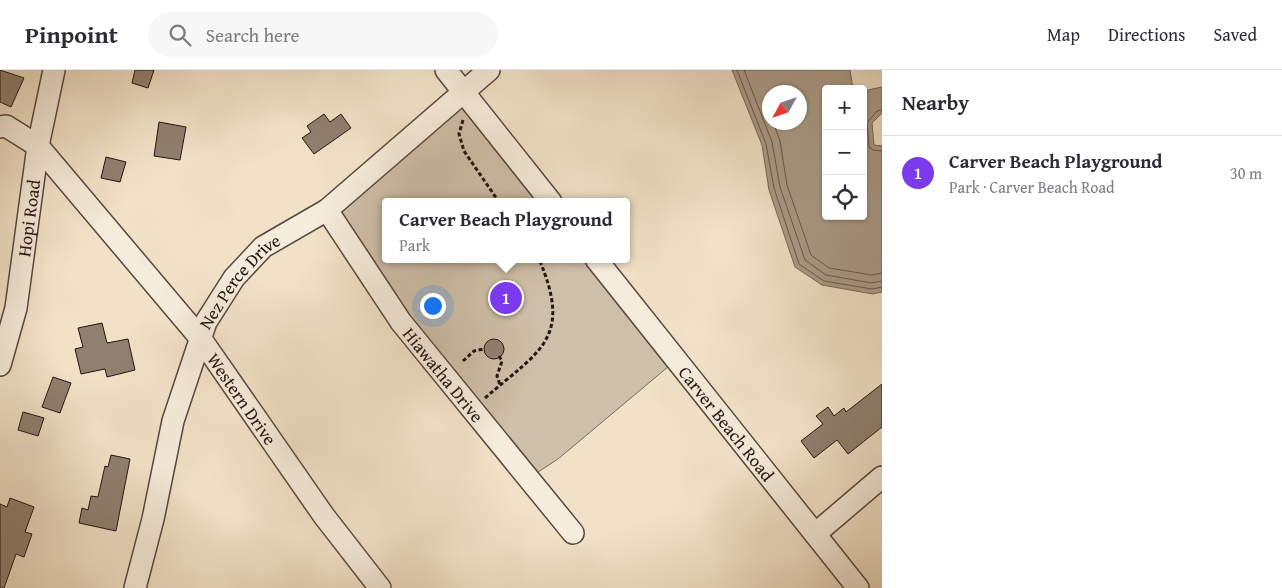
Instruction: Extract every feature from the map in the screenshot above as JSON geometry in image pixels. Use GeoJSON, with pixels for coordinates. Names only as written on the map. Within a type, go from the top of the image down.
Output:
{"type":"FeatureCollection","features":[{"type":"Feature","properties":{"kind":"street","name":"Hopi Road"},"geometry":{"type":"LineString","coordinates":[[0,365],[16,308],[38,146],[54,70]]}},
{"type":"Feature","properties":{"kind":"street"},"geometry":{"type":"LineString","coordinates":[[446,70],[548,198]]}},
{"type":"Feature","properties":{"kind":"street","name":"Nez Perce Drive"},"geometry":{"type":"LineString","coordinates":[[135,588],[153,519],[174,421],[206,322],[234,278],[263,247],[327,210],[470,100],[489,70]]}},
{"type":"Feature","properties":{"kind":"street","name":"Western Drive"},"geometry":{"type":"LineString","coordinates":[[0,127],[6,126],[38,146],[201,339],[324,516],[380,588]]}},
{"type":"Feature","properties":{"kind":"street","name":"Hiawatha Drive"},"geometry":{"type":"LineString","coordinates":[[327,210],[401,322],[572,533]]}},
{"type":"Feature","properties":{"kind":"street","name":"Carver Beach Road"},"geometry":{"type":"LineString","coordinates":[[599,263],[858,588]]}},
{"type":"Feature","properties":{"kind":"street"},"geometry":{"type":"LineString","coordinates":[[815,534],[882,477]]}},
{"type":"Feature","properties":{"kind":"path"},"geometry":{"type":"LineString","coordinates":[[470,100],[459,134],[460,141],[464,151],[496,198]]}},
{"type":"Feature","properties":{"kind":"path"},"geometry":{"type":"LineString","coordinates":[[472,409],[542,349],[552,324],[552,298],[540,263]]}},
{"type":"Feature","properties":{"kind":"path"},"geometry":{"type":"LineString","coordinates":[[463,361],[474,351],[484,349]]}},
{"type":"Feature","properties":{"kind":"path"},"geometry":{"type":"LineString","coordinates":[[499,356],[502,361],[496,376],[500,385]]}},
{"type":"Feature","properties":{"kind":"shaded area"},"geometry":{"type":"Polygon","coordinates":[[[464,92],[547,198],[382,198],[382,263],[599,263],[675,361],[558,459],[529,478],[327,210],[464,92]]]}},
{"type":"Feature","properties":{"kind":"water"},"geometry":{"type":"Polygon","coordinates":[[[732,70],[850,70],[852,85],[822,85],[822,220],[867,220],[867,90],[882,87],[882,113],[872,123],[874,145],[882,146],[882,292],[873,294],[822,285],[795,267],[769,190],[762,145],[732,70]]]}},
{"type":"Feature","properties":{"kind":"building"},"geometry":{"type":"Polygon","coordinates":[[[0,70],[24,78],[11,107],[0,102],[0,70]]]}},
{"type":"Feature","properties":{"kind":"building"},"geometry":{"type":"Polygon","coordinates":[[[135,70],[154,70],[148,88],[132,83],[135,70]]]}},
{"type":"Feature","properties":{"kind":"building"},"geometry":{"type":"Polygon","coordinates":[[[324,114],[330,122],[341,114],[351,128],[314,154],[302,138],[311,132],[307,126],[324,114]]]}},
{"type":"Feature","properties":{"kind":"building"},"geometry":{"type":"Polygon","coordinates":[[[159,122],[186,127],[180,160],[154,156],[159,122]]]}},
{"type":"Feature","properties":{"kind":"building"},"geometry":{"type":"Polygon","coordinates":[[[106,157],[126,162],[120,182],[101,178],[106,157]]]}},
{"type":"Feature","properties":{"kind":"building"},"geometry":{"type":"Polygon","coordinates":[[[102,323],[107,343],[128,339],[135,370],[107,377],[105,369],[81,374],[75,349],[83,347],[78,328],[102,323]]]}},
{"type":"Feature","properties":{"kind":"building"},"geometry":{"type":"Polygon","coordinates":[[[494,339],[501,342],[504,349],[501,356],[494,359],[487,356],[484,349],[487,342],[494,339]]]}},
{"type":"Feature","properties":{"kind":"building"},"geometry":{"type":"Polygon","coordinates":[[[53,377],[71,383],[60,413],[42,407],[53,377]]]}},
{"type":"Feature","properties":{"kind":"building"},"geometry":{"type":"Polygon","coordinates":[[[882,384],[882,427],[848,454],[837,440],[814,458],[801,441],[823,424],[816,416],[828,407],[834,416],[844,408],[846,412],[882,384]]]}},
{"type":"Feature","properties":{"kind":"building"},"geometry":{"type":"Polygon","coordinates":[[[23,412],[44,418],[38,436],[18,430],[23,412]]]}},
{"type":"Feature","properties":{"kind":"building"},"geometry":{"type":"Polygon","coordinates":[[[111,455],[130,459],[116,531],[79,523],[82,508],[88,510],[91,496],[98,497],[105,466],[108,467],[111,455]]]}},
{"type":"Feature","properties":{"kind":"building"},"geometry":{"type":"Polygon","coordinates":[[[10,498],[34,507],[25,532],[32,534],[24,557],[16,554],[4,588],[0,588],[0,504],[7,507],[10,498]]]}},
{"type":"Feature","properties":{"kind":"place","name":"Carver Beach Playground"},"geometry":{"type":"Point","coordinates":[506,298]}}]}
